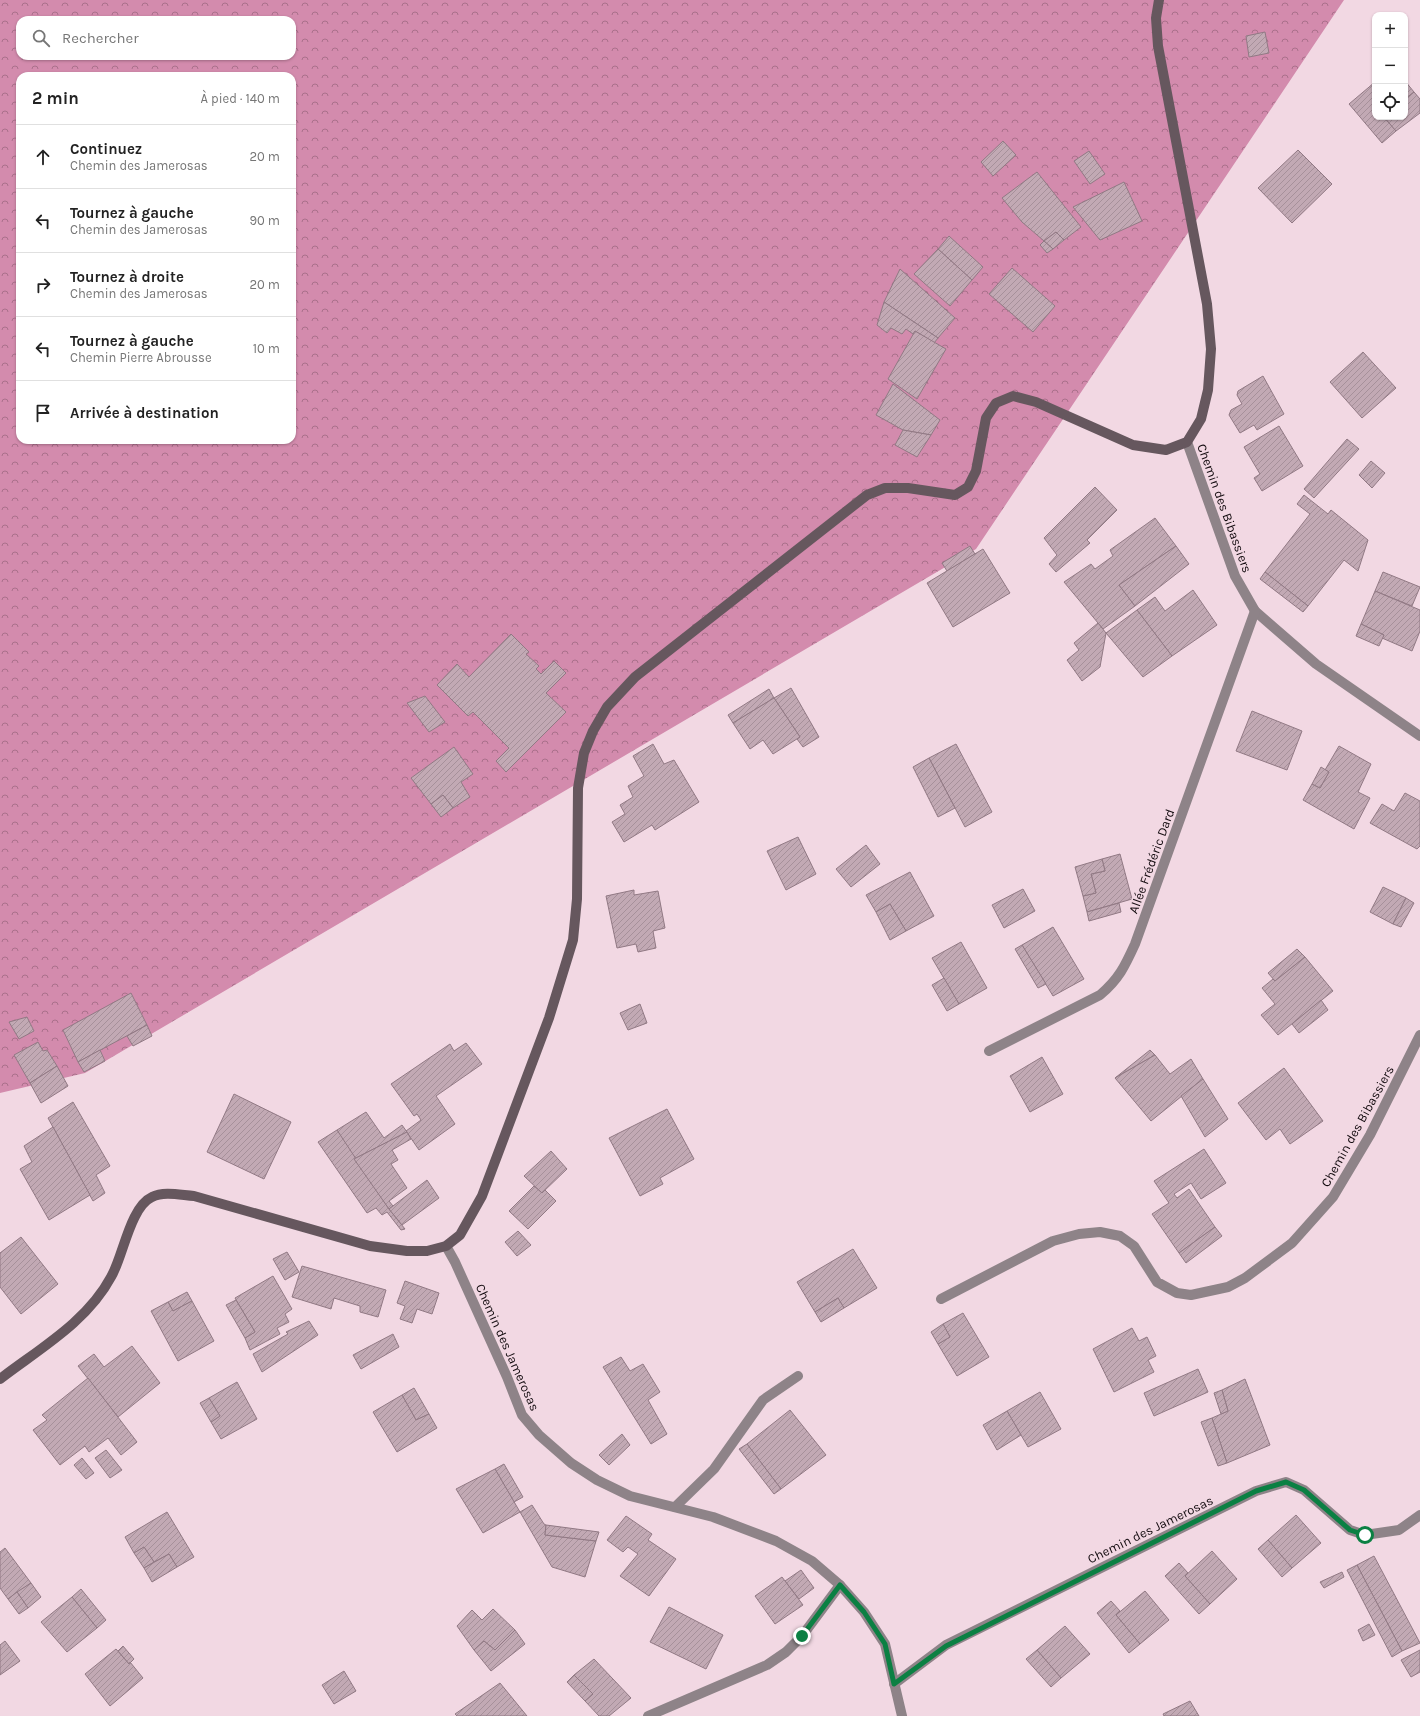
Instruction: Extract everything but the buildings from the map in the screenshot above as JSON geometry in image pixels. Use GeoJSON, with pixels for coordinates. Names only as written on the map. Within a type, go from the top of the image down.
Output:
{"type":"FeatureCollection","features":[{"type":"Feature","properties":{"kind":"main road"},"geometry":{"type":"LineString","coordinates":[[0,1379],[73,1324],[89,1308],[112,1276],[132,1223],[140,1208],[151,1197],[168,1193],[194,1196],[370,1246],[407,1251],[427,1251],[446,1246],[460,1235],[482,1196],[549,1018],[573,940],[577,898],[578,788],[584,753],[593,731],[607,707],[635,677],[867,495],[885,488],[908,488],[955,495],[968,487],[976,471],[986,418],[996,403],[1013,396],[1036,402],[1133,445],[1166,450],[1187,442],[1201,419],[1203,412],[1208,390],[1211,349],[1207,304],[1158,46],[1156,18],[1159,0]]}},
{"type":"Feature","properties":{"kind":"street","name":"Chemin des Bibassiers"},"geometry":{"type":"LineString","coordinates":[[1187,442],[1235,576],[1255,611],[1316,664],[1420,736]]}},
{"type":"Feature","properties":{"kind":"street","name":"Allée Frédéric Dard"},"geometry":{"type":"LineString","coordinates":[[990,1051],[1100,995],[1114,984],[1126,965],[1136,944],[1255,611]]}},
{"type":"Feature","properties":{"kind":"street","name":"Chemin des Bibassiers"},"geometry":{"type":"LineString","coordinates":[[941,1299],[1053,1241],[1079,1234],[1100,1232],[1120,1236],[1134,1246],[1157,1282],[1177,1294],[1191,1295],[1228,1287],[1245,1278],[1292,1243],[1333,1197],[1370,1136],[1420,1036]]}},
{"type":"Feature","properties":{"kind":"street","name":"Chemin des Jamerosas"},"geometry":{"type":"LineString","coordinates":[[446,1246],[508,1377],[522,1415],[538,1435],[571,1463],[596,1480],[630,1496],[712,1517],[776,1541],[812,1561],[840,1585],[864,1612],[885,1644],[902,1716]]}},
{"type":"Feature","properties":{"kind":"street"},"geometry":{"type":"LineString","coordinates":[[675,1507],[714,1469],[763,1400],[798,1376]]}},
{"type":"Feature","properties":{"kind":"street","name":"Chemin des Jamerosas"},"geometry":{"type":"LineString","coordinates":[[894,1684],[946,1646],[1256,1491],[1286,1482],[1304,1490],[1350,1530],[1365,1535],[1399,1530],[1420,1515]]}},
{"type":"Feature","properties":{"kind":"street"},"geometry":{"type":"LineString","coordinates":[[648,1716],[766,1665],[786,1652],[802,1636],[840,1585]]}},
{"type":"Feature","properties":{"kind":"green space"},"geometry":{"type":"Polygon","coordinates":[[[0,0],[1344,0],[976,549],[85,1073],[0,1093],[0,0]]]}},
{"type":"Feature","properties":{"kind":"route"},"geometry":{"type":"LineString","coordinates":[[802,1636],[840,1585],[864,1612],[885,1644],[894,1684],[946,1646],[1256,1491],[1286,1482],[1304,1490],[1350,1530],[1365,1535]]}}]}
